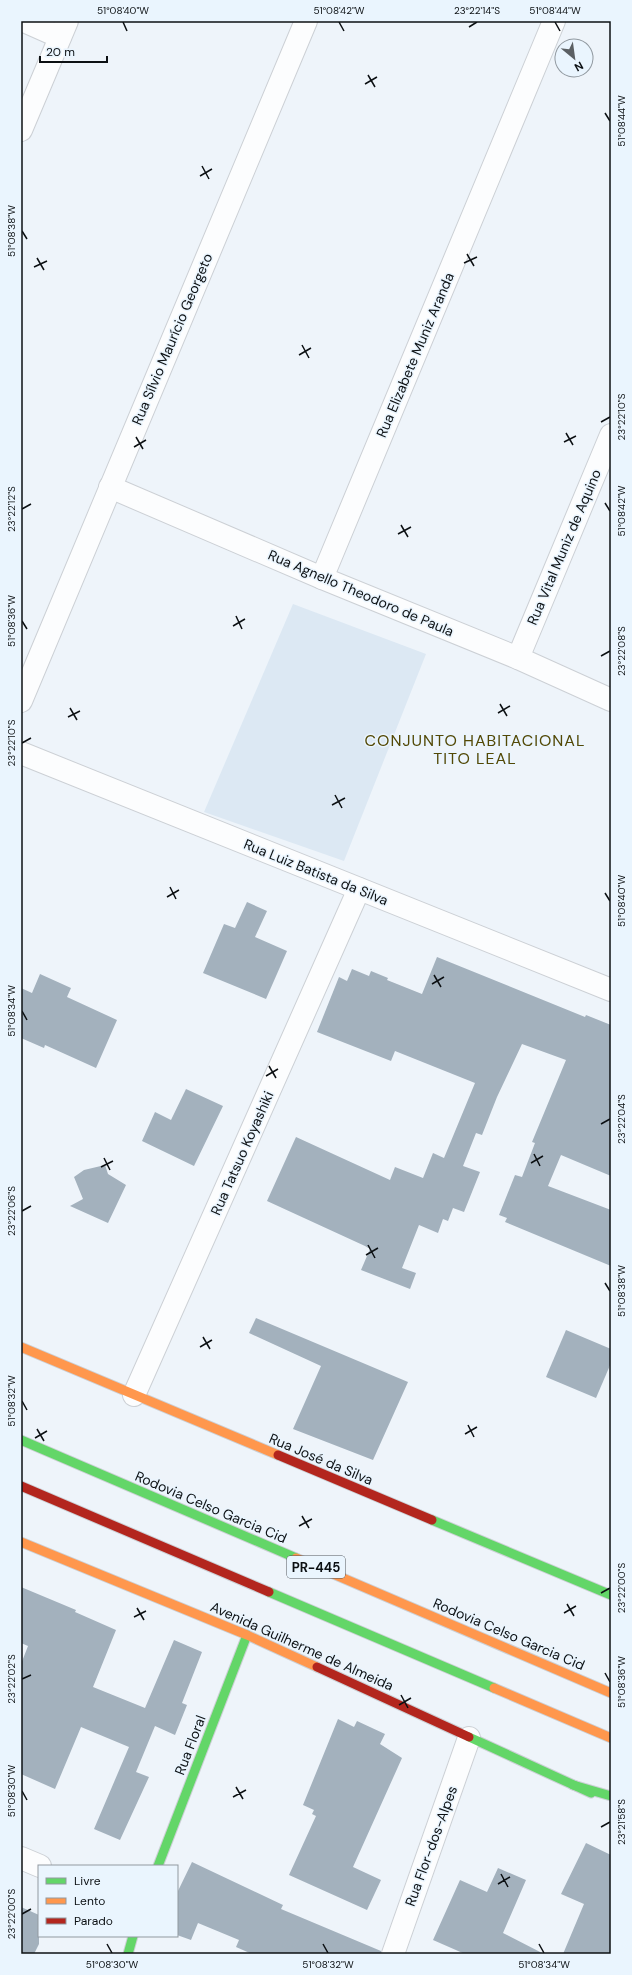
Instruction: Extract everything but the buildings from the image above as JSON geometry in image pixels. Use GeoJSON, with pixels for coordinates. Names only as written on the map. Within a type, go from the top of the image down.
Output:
{"type":"FeatureCollection","features":[{"type":"Feature","properties":{"kind":"main road","name":"Rua José da Silva"},"geometry":{"type":"LineString","coordinates":[[21,1348],[611,1596]]}},
{"type":"Feature","properties":{"kind":"main road","name":"Rodovia Celso Garcia Cid"},"geometry":{"type":"LineString","coordinates":[[21,1440],[611,1693]]}},
{"type":"Feature","properties":{"kind":"main road","name":"PR-445"},"geometry":{"type":"LineString","coordinates":[[21,1486],[611,1738]]}},
{"type":"Feature","properties":{"kind":"main road","name":"Avenida Guilherme de Almeida"},"geometry":{"type":"LineString","coordinates":[[21,1542],[247,1635],[611,1803]]}},
{"type":"Feature","properties":{"kind":"main road","name":"Rua Floral"},"geometry":{"type":"LineString","coordinates":[[158,1865],[247,1635]]}},
{"type":"Feature","properties":{"kind":"main road"},"geometry":{"type":"LineString","coordinates":[[573,1785],[611,1796]]}},
{"type":"Feature","properties":{"kind":"main road"},"geometry":{"type":"LineString","coordinates":[[128,1954],[133,1937]]}},
{"type":"Feature","properties":{"kind":"street"},"geometry":{"type":"LineString","coordinates":[[21,130],[63,29],[24,21]]}},
{"type":"Feature","properties":{"kind":"street","name":"Rua Sílvio Maurício Georgeto"},"geometry":{"type":"LineString","coordinates":[[21,701],[306,21]]}},
{"type":"Feature","properties":{"kind":"street","name":"Rua Elizabete Muniz Aranda"},"geometry":{"type":"LineString","coordinates":[[322,578],[554,21]]}},
{"type":"Feature","properties":{"kind":"street","name":"Rua Vital Muniz de Aquino"},"geometry":{"type":"LineString","coordinates":[[518,658],[611,435]]}},
{"type":"Feature","properties":{"kind":"street","name":"Rua Agnello Theodoro de Paula"},"geometry":{"type":"LineString","coordinates":[[110,487],[322,578],[518,658],[611,700]]}},
{"type":"Feature","properties":{"kind":"street","name":"Rua Luiz Batista da Silva"},"geometry":{"type":"LineString","coordinates":[[21,754],[611,990]]}},
{"type":"Feature","properties":{"kind":"street","name":"Rua Tatsuo Koyashiki"},"geometry":{"type":"LineString","coordinates":[[134,1395],[358,889]]}},
{"type":"Feature","properties":{"kind":"street","name":"Rua Flor-dos-Alpes"},"geometry":{"type":"LineString","coordinates":[[392,1954],[469,1738]]}},
{"type":"Feature","properties":{"kind":"street"},"geometry":{"type":"LineString","coordinates":[[21,1858],[38,1865]]}},
{"type":"Feature","properties":{"kind":"shaded area"},"geometry":{"type":"Polygon","coordinates":[[[293,604],[426,654],[344,861],[204,812],[293,604]]]}},
{"type":"Feature","properties":{"kind":"traffic: fast"},"geometry":{"type":"LineString","coordinates":[[21,1440],[296,1558]]}},
{"type":"Feature","properties":{"kind":"traffic: fast"},"geometry":{"type":"LineString","coordinates":[[432,1520],[611,1595]]}},
{"type":"Feature","properties":{"kind":"traffic: fast"},"geometry":{"type":"LineString","coordinates":[[269,1592],[494,1688]]}},
{"type":"Feature","properties":{"kind":"traffic: fast"},"geometry":{"type":"LineString","coordinates":[[158,1865],[247,1635]]}},
{"type":"Feature","properties":{"kind":"traffic: fast"},"geometry":{"type":"LineString","coordinates":[[469,1737],[591,1793]]}},
{"type":"Feature","properties":{"kind":"traffic: fast"},"geometry":{"type":"LineString","coordinates":[[573,1785],[611,1796]]}},
{"type":"Feature","properties":{"kind":"traffic: fast"},"geometry":{"type":"LineString","coordinates":[[128,1954],[133,1937]]}},
{"type":"Feature","properties":{"kind":"traffic: slow"},"geometry":{"type":"LineString","coordinates":[[21,1347],[278,1455]]}},
{"type":"Feature","properties":{"kind":"traffic: slow"},"geometry":{"type":"LineString","coordinates":[[21,1542],[247,1635],[317,1667]]}},
{"type":"Feature","properties":{"kind":"traffic: slow"},"geometry":{"type":"LineString","coordinates":[[296,1558],[611,1693]]}},
{"type":"Feature","properties":{"kind":"traffic: slow"},"geometry":{"type":"LineString","coordinates":[[494,1688],[611,1738]]}},
{"type":"Feature","properties":{"kind":"traffic: jam"},"geometry":{"type":"LineString","coordinates":[[278,1455],[432,1520]]}},
{"type":"Feature","properties":{"kind":"traffic: jam"},"geometry":{"type":"LineString","coordinates":[[21,1486],[269,1592]]}},
{"type":"Feature","properties":{"kind":"traffic: jam"},"geometry":{"type":"LineString","coordinates":[[317,1667],[469,1737]]}},
{"type":"Feature","properties":{"kind":"district","name":"CONJUNTO HABITACIONAL TITO LEAL"},"geometry":{"type":"Point","coordinates":[475,749]}}]}
